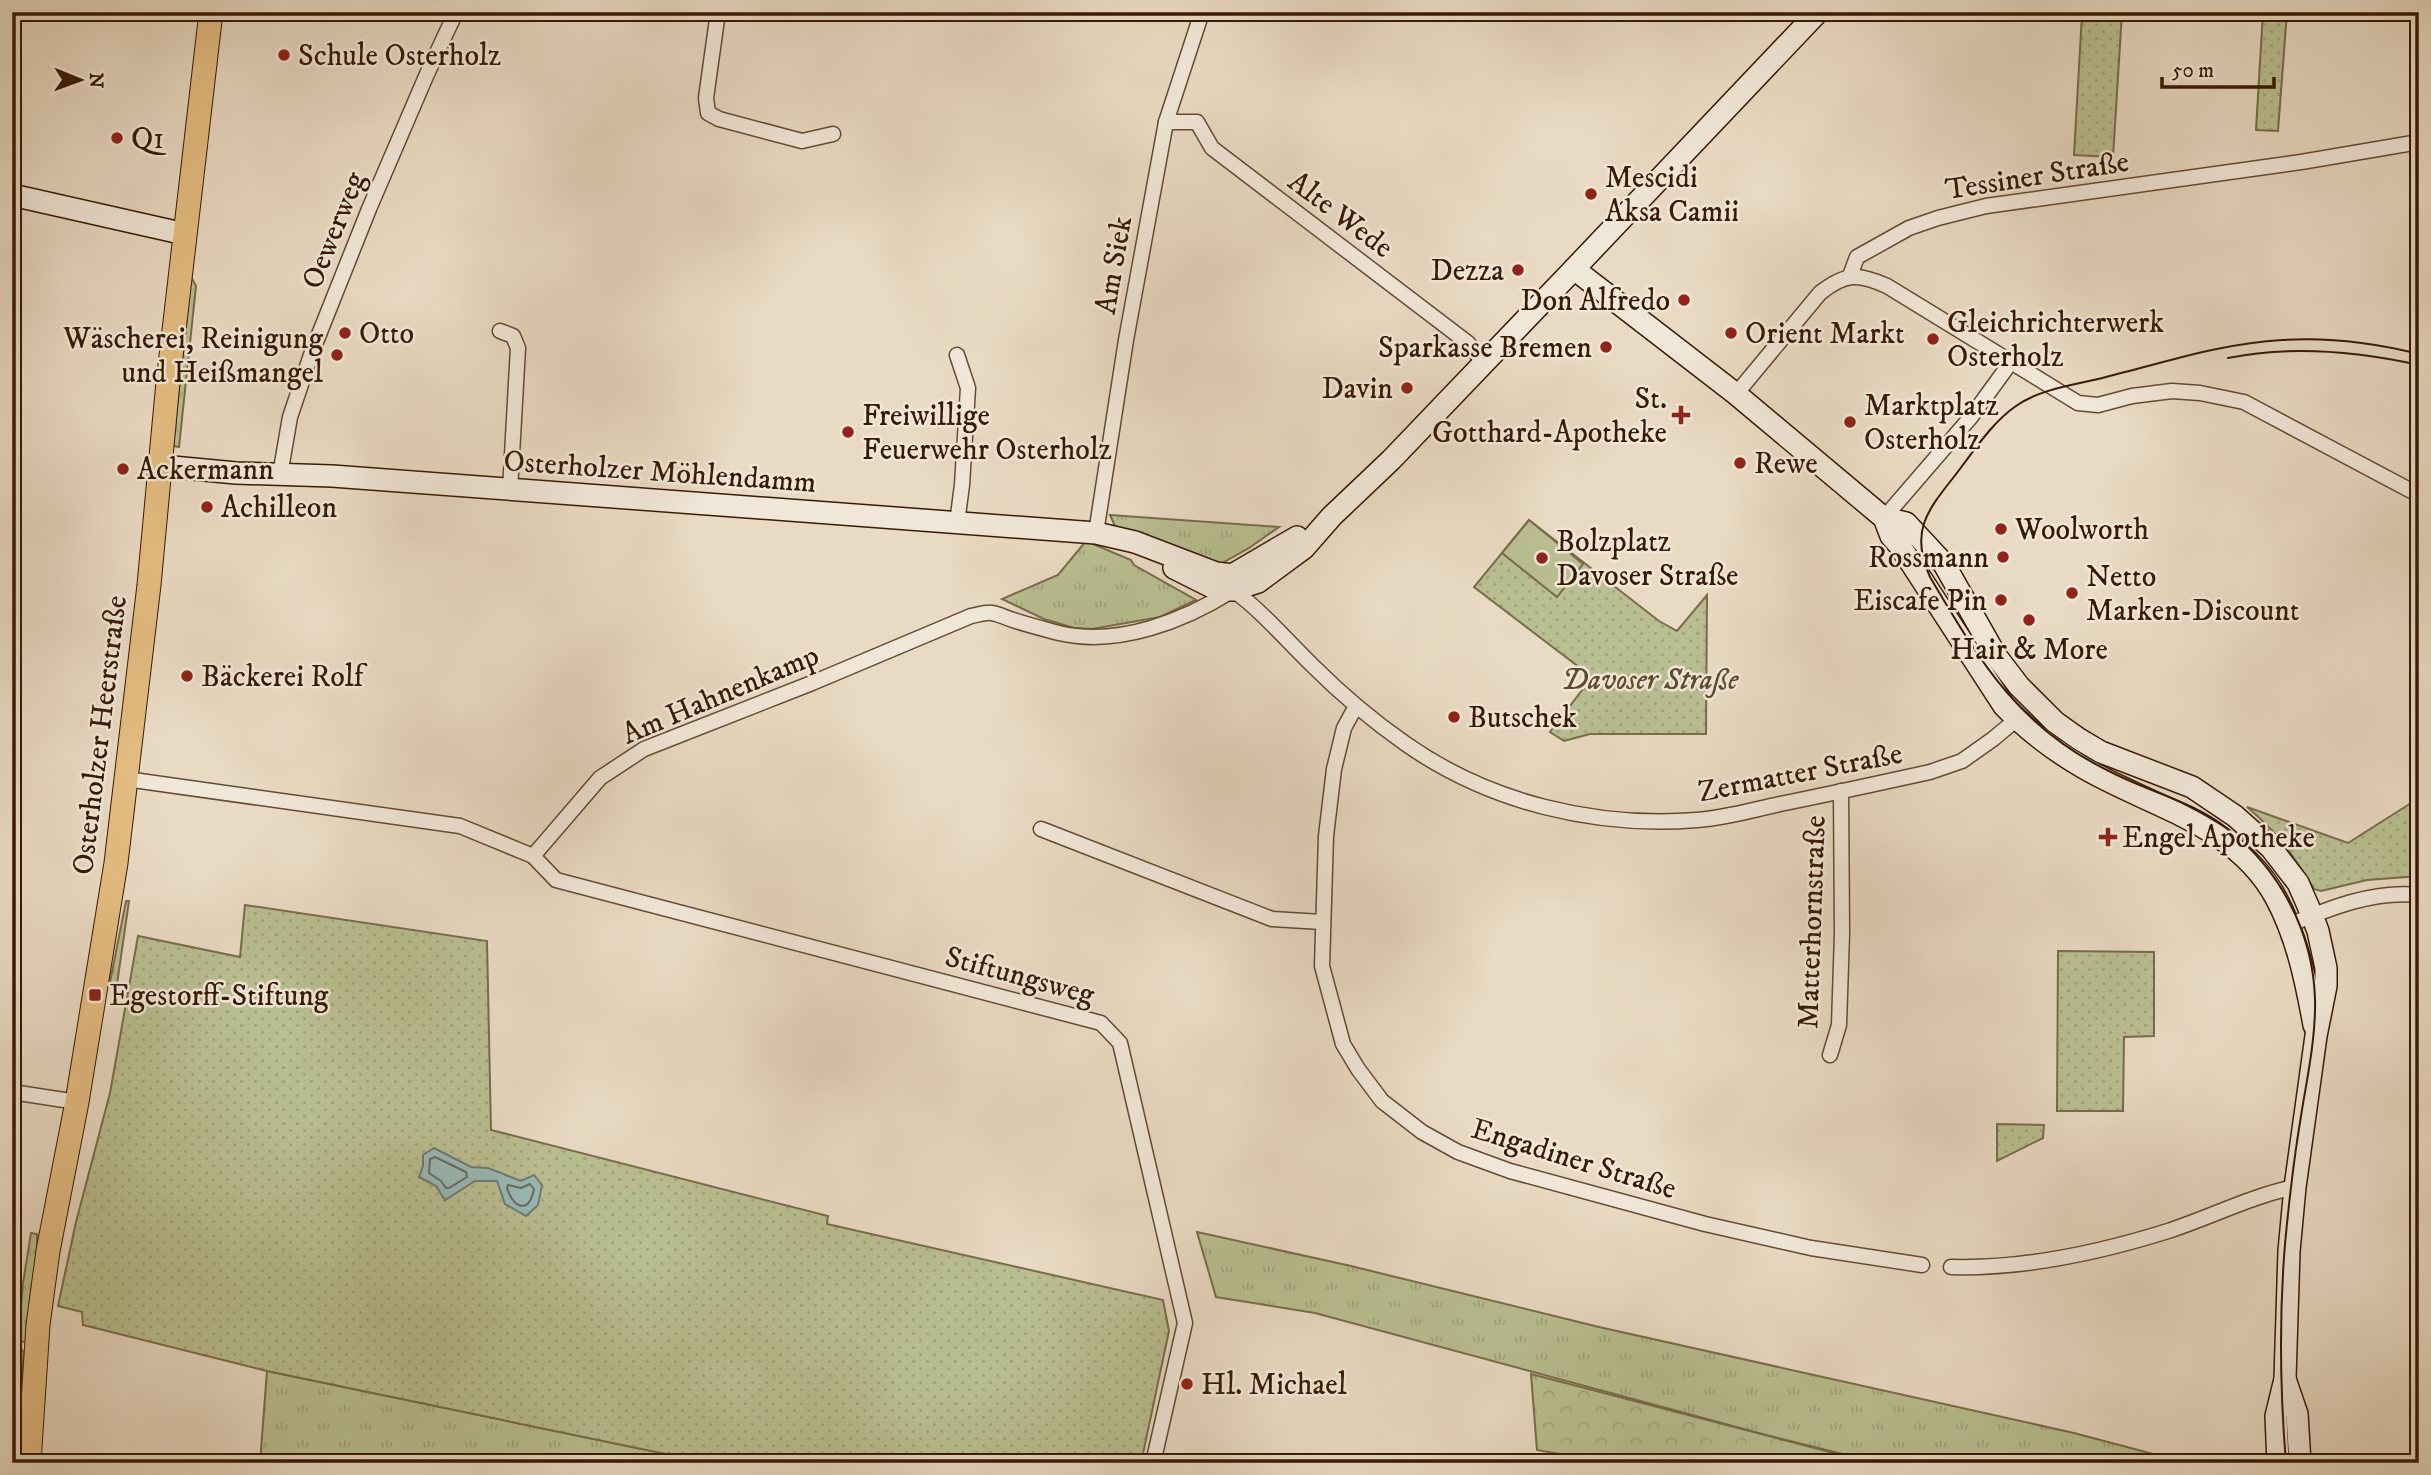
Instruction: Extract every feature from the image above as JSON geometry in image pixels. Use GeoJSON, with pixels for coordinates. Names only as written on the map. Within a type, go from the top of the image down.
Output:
{"type":"FeatureCollection","features":[{"type":"Feature","properties":{"kind":"main road","name":"Osterholzer Heerstraße"},"geometry":{"type":"LineString","coordinates":[[29,1463],[38,1325],[48,1251],[106,931],[127,779],[162,466],[168,382],[211,12]]}},
{"type":"Feature","properties":{"kind":"street","name":"Oewerweg"},"geometry":{"type":"LineString","coordinates":[[280,475],[290,417],[312,352],[385,171],[456,12]]}},
{"type":"Feature","properties":{"kind":"street"},"geometry":{"type":"LineString","coordinates":[[718,12],[706,97],[708,113],[719,119],[802,141],[833,134]]}},
{"type":"Feature","properties":{"kind":"street","name":"Am Siek"},"geometry":{"type":"LineString","coordinates":[[1096,533],[1126,340],[1166,122],[1202,12]]}},
{"type":"Feature","properties":{"kind":"street"},"geometry":{"type":"LineString","coordinates":[[1232,582],[1258,582],[1304,548],[1818,12]]}},
{"type":"Feature","properties":{"kind":"street","name":"Alte Wede"},"geometry":{"type":"LineString","coordinates":[[1166,122],[1197,122],[1212,148],[1468,344],[1483,362]]}},
{"type":"Feature","properties":{"kind":"street","name":"Tessiner Straße"},"geometry":{"type":"LineString","coordinates":[[1736,394],[1820,293],[1833,283],[1850,276],[1857,257],[1909,228],[1986,206],[2419,142]]}},
{"type":"Feature","properties":{"kind":"street"},"geometry":{"type":"LineString","coordinates":[[12,195],[185,234]]}},
{"type":"Feature","properties":{"kind":"street"},"geometry":{"type":"LineString","coordinates":[[1574,269],[1736,394],[1884,518],[1906,523],[1928,544],[1950,573],[1996,656],[2019,686],[2046,714],[2078,740],[2101,752],[2192,787],[2235,816],[2271,848],[2298,883],[2318,931],[2326,968],[2323,1009],[2316,1036],[2295,1186],[2288,1264],[2285,1379],[2276,1416],[2278,1463]]}},
{"type":"Feature","properties":{"kind":"street"},"geometry":{"type":"LineString","coordinates":[[1850,276],[1870,278],[1888,286],[2078,403],[2090,405],[2172,391],[2200,393],[2244,402],[2419,495]]}},
{"type":"Feature","properties":{"kind":"street"},"geometry":{"type":"LineString","coordinates":[[500,331],[513,336],[518,348],[510,490]]}},
{"type":"Feature","properties":{"kind":"street"},"geometry":{"type":"LineString","coordinates":[[957,355],[968,388],[957,523]]}},
{"type":"Feature","properties":{"kind":"street"},"geometry":{"type":"LineString","coordinates":[[1884,518],[1971,418],[2011,362]]}},
{"type":"Feature","properties":{"kind":"street","name":"Osterholzer Möhlendamm"},"geometry":{"type":"LineString","coordinates":[[162,466],[332,476],[1096,533],[1116,536],[1152,548],[1185,576],[1218,590],[1232,582]]}},
{"type":"Feature","properties":{"kind":"street"},"geometry":{"type":"LineString","coordinates":[[1884,518],[1891,536],[2004,706],[2017,719],[2045,743],[2085,769],[2209,829],[2235,849],[2259,873],[2275,896],[2289,925],[2307,985],[2316,1036]]}},
{"type":"Feature","properties":{"kind":"street"},"geometry":{"type":"LineString","coordinates":[[1924,585],[1930,577],[1950,573]]}},
{"type":"Feature","properties":{"kind":"street","name":"Zermatter Straße"},"geometry":{"type":"LineString","coordinates":[[1232,582],[1312,666],[1356,706],[1406,744],[1447,770],[1487,789],[1555,809],[1621,820],[1696,821],[1730,817],[1930,772],[1962,761],[2017,719]]}},
{"type":"Feature","properties":{"kind":"street","name":"Am Hahnenkamp"},"geometry":{"type":"LineString","coordinates":[[533,856],[600,778],[644,749],[812,683],[971,616],[991,613],[1066,635],[1095,637],[1119,634],[1172,621],[1206,608],[1232,582]]}},
{"type":"Feature","properties":{"kind":"street","name":"Engadiner Straße"},"geometry":{"type":"LineString","coordinates":[[1356,706],[1344,728],[1334,769],[1326,836],[1322,922],[1323,973],[1343,1044],[1382,1101],[1422,1132],[1458,1152],[1510,1171],[1704,1224],[1811,1248],[1922,1265]]}},
{"type":"Feature","properties":{"kind":"street"},"geometry":{"type":"LineString","coordinates":[[127,779],[460,826],[533,856]]}},
{"type":"Feature","properties":{"kind":"street","name":"Matterhornstraße"},"geometry":{"type":"LineString","coordinates":[[1830,1055],[1839,1025],[1842,934],[1841,792]]}},
{"type":"Feature","properties":{"kind":"street"},"geometry":{"type":"LineString","coordinates":[[1041,829],[1272,919],[1322,922]]}},
{"type":"Feature","properties":{"kind":"street","name":"Stiftungsweg"},"geometry":{"type":"LineString","coordinates":[[533,856],[556,880],[1101,1023],[1120,1042],[1185,1323],[1153,1463]]}},
{"type":"Feature","properties":{"kind":"street"},"geometry":{"type":"LineString","coordinates":[[2289,925],[2359,899],[2400,893],[2419,895]]}},
{"type":"Feature","properties":{"kind":"street"},"geometry":{"type":"LineString","coordinates":[[12,1092],[77,1102]]}},
{"type":"Feature","properties":{"kind":"street"},"geometry":{"type":"LineString","coordinates":[[1951,1267],[1996,1268],[2098,1251],[2169,1231],[2269,1192],[2295,1186]]}},
{"type":"Feature","properties":{"kind":"street"},"geometry":{"type":"LineString","coordinates":[[2285,1379],[2297,1414],[2300,1463]]}},
{"type":"Feature","properties":{"kind":"green space"},"geometry":{"type":"Polygon","coordinates":[[[2049,12],[2122,12],[2113,157],[2074,155],[2082,14],[2049,12]]]}},
{"type":"Feature","properties":{"kind":"green space"},"geometry":{"type":"Polygon","coordinates":[[[2263,12],[2287,12],[2278,131],[2256,130],[2263,12]]]}},
{"type":"Feature","properties":{"kind":"green space"},"geometry":{"type":"Polygon","coordinates":[[[191,277],[196,286],[179,447],[173,446],[191,277]]]}},
{"type":"Feature","properties":{"kind":"green space"},"geometry":{"type":"Polygon","coordinates":[[[1110,515],[1279,527],[1215,567],[1173,547],[1115,526],[1110,515]]]}},
{"type":"Feature","properties":{"kind":"green space","name":"Davoser Straße"},"geometry":{"type":"Polygon","coordinates":[[[1529,520],[1659,621],[1677,631],[1707,595],[1706,734],[1590,734],[1564,741],[1550,732],[1592,677],[1474,587],[1529,520]]]}},
{"type":"Feature","properties":{"kind":"green space","name":"Bolzplatz Davoser Straße"},"geometry":{"type":"Polygon","coordinates":[[[1529,520],[1583,564],[1557,597],[1502,553],[1529,520]]]}},
{"type":"Feature","properties":{"kind":"green space"},"geometry":{"type":"Polygon","coordinates":[[[1086,541],[1131,560],[1134,565],[1196,600],[1160,617],[1092,629],[1074,628],[1044,619],[1002,599],[1058,575],[1086,541]]]}},
{"type":"Feature","properties":{"kind":"green space"},"geometry":{"type":"Polygon","coordinates":[[[2419,798],[2419,876],[2367,880],[2321,891],[2314,889],[2284,845],[2247,807],[2348,843],[2419,798]]]}},
{"type":"Feature","properties":{"kind":"green space"},"geometry":{"type":"Polygon","coordinates":[[[126,901],[129,901],[117,984],[110,982],[126,901]]]}},
{"type":"Feature","properties":{"kind":"green space"},"geometry":{"type":"Polygon","coordinates":[[[245,905],[487,941],[491,1130],[828,1216],[827,1224],[1163,1300],[1169,1331],[1141,1463],[709,1463],[267,1371],[83,1325],[82,1312],[58,1306],[76,1222],[110,1093],[138,936],[240,957],[245,905]]]}},
{"type":"Feature","properties":{"kind":"green space"},"geometry":{"type":"Polygon","coordinates":[[[2058,951],[2154,952],[2154,1036],[2124,1037],[2123,1111],[2057,1111],[2058,951]]]}},
{"type":"Feature","properties":{"kind":"green space"},"geometry":{"type":"Polygon","coordinates":[[[1997,1124],[2044,1125],[2043,1138],[1997,1161],[1997,1124]]]}},
{"type":"Feature","properties":{"kind":"green space"},"geometry":{"type":"Polygon","coordinates":[[[1197,1232],[1351,1266],[1599,1327],[2074,1433],[2187,1463],[1879,1463],[1315,1313],[1216,1297],[1197,1232]]]}},
{"type":"Feature","properties":{"kind":"green space"},"geometry":{"type":"Polygon","coordinates":[[[31,1233],[37,1234],[37,1247],[26,1341],[18,1343],[23,1283],[31,1233]]]}},
{"type":"Feature","properties":{"kind":"green space"},"geometry":{"type":"Polygon","coordinates":[[[17,1350],[24,1353],[19,1417],[12,1423],[17,1350]]]}},
{"type":"Feature","properties":{"kind":"green space"},"geometry":{"type":"Polygon","coordinates":[[[267,1371],[709,1463],[260,1463],[267,1371]]]}},
{"type":"Feature","properties":{"kind":"green space"},"geometry":{"type":"Polygon","coordinates":[[[1531,1374],[1872,1463],[1609,1463],[1537,1450],[1531,1374]]]}},
{"type":"Feature","properties":{"kind":"water"},"geometry":{"type":"Polygon","coordinates":[[[434,1148],[471,1167],[488,1168],[521,1181],[534,1175],[542,1185],[538,1205],[526,1216],[505,1204],[497,1181],[475,1181],[445,1200],[436,1186],[419,1177],[423,1155],[434,1148]]]}},
{"type":"Feature","properties":{"kind":"tram line"},"geometry":{"type":"LineString","coordinates":[[2286,1463],[2281,1354],[2283,1271],[2292,1180],[2315,1014],[2313,974],[2300,927],[2278,883],[2247,845],[2228,829],[2188,805],[2117,775],[2083,757],[2029,716],[1986,666],[1949,609],[1924,562],[1921,535],[1935,502],[1982,439],[2007,413],[2037,395],[2193,354],[2260,342],[2334,340],[2419,354]]}},
{"type":"Feature","properties":{"kind":"tram line"},"geometry":{"type":"LineString","coordinates":[[2228,358],[2276,352],[2324,351],[2419,365]]}},
{"type":"Feature","properties":{"kind":"place","name":"Schule Osterholz"},"geometry":{"type":"Point","coordinates":[284,55]}},
{"type":"Feature","properties":{"kind":"place","name":"Q1"},"geometry":{"type":"Point","coordinates":[117,138]}},
{"type":"Feature","properties":{"kind":"place","name":"Mescidi Aksa Camii"},"geometry":{"type":"Point","coordinates":[1591,194]}},
{"type":"Feature","properties":{"kind":"place","name":"Dezza"},"geometry":{"type":"Point","coordinates":[1518,270]}},
{"type":"Feature","properties":{"kind":"place","name":"Don Alfredo"},"geometry":{"type":"Point","coordinates":[1684,300]}},
{"type":"Feature","properties":{"kind":"place","name":"Otto"},"geometry":{"type":"Point","coordinates":[345,333]}},
{"type":"Feature","properties":{"kind":"place","name":"Orient Markt"},"geometry":{"type":"Point","coordinates":[1731,333]}},
{"type":"Feature","properties":{"kind":"place","name":"Gleichrichterwerk Osterholz"},"geometry":{"type":"Point","coordinates":[1933,339]}},
{"type":"Feature","properties":{"kind":"place","name":"Sparkasse Bremen"},"geometry":{"type":"Point","coordinates":[1606,347]}},
{"type":"Feature","properties":{"kind":"place","name":"Wäscherei, Reinigung und Heißmangel"},"geometry":{"type":"Point","coordinates":[337,355]}},
{"type":"Feature","properties":{"kind":"place","name":"Davin"},"geometry":{"type":"Point","coordinates":[1407,388]}},
{"type":"Feature","properties":{"kind":"place","name":"St. Gotthard-Apotheke"},"geometry":{"type":"Point","coordinates":[1681,415]}},
{"type":"Feature","properties":{"kind":"place","name":"Marktplatz Osterholz"},"geometry":{"type":"Point","coordinates":[1850,422]}},
{"type":"Feature","properties":{"kind":"place","name":"Freiwillige Feuerwehr Osterholz"},"geometry":{"type":"Point","coordinates":[848,432]}},
{"type":"Feature","properties":{"kind":"place","name":"Rewe"},"geometry":{"type":"Point","coordinates":[1740,463]}},
{"type":"Feature","properties":{"kind":"place","name":"Ackermann"},"geometry":{"type":"Point","coordinates":[123,469]}},
{"type":"Feature","properties":{"kind":"place","name":"Achilleon"},"geometry":{"type":"Point","coordinates":[207,507]}},
{"type":"Feature","properties":{"kind":"place","name":"Woolworth"},"geometry":{"type":"Point","coordinates":[2001,529]}},
{"type":"Feature","properties":{"kind":"place","name":"Rossmann"},"geometry":{"type":"Point","coordinates":[2003,557]}},
{"type":"Feature","properties":{"kind":"place","name":"Bolzplatz Davoser Straße"},"geometry":{"type":"Point","coordinates":[1542,558]}},
{"type":"Feature","properties":{"kind":"place","name":"Netto Marken-Discount"},"geometry":{"type":"Point","coordinates":[2072,593]}},
{"type":"Feature","properties":{"kind":"place","name":"Eiscafe Pin"},"geometry":{"type":"Point","coordinates":[2001,600]}},
{"type":"Feature","properties":{"kind":"place","name":"Hair & More"},"geometry":{"type":"Point","coordinates":[2029,620]}},
{"type":"Feature","properties":{"kind":"place","name":"Bäckerei Rolf"},"geometry":{"type":"Point","coordinates":[187,676]}},
{"type":"Feature","properties":{"kind":"place","name":"Butschek"},"geometry":{"type":"Point","coordinates":[1454,717]}},
{"type":"Feature","properties":{"kind":"place","name":"Engel Apotheke"},"geometry":{"type":"Point","coordinates":[2108,837]}},
{"type":"Feature","properties":{"kind":"place","name":"Egestorff-Stiftung"},"geometry":{"type":"Point","coordinates":[95,995]}},
{"type":"Feature","properties":{"kind":"place","name":"Hl. Michael"},"geometry":{"type":"Point","coordinates":[1187,1384]}}]}
